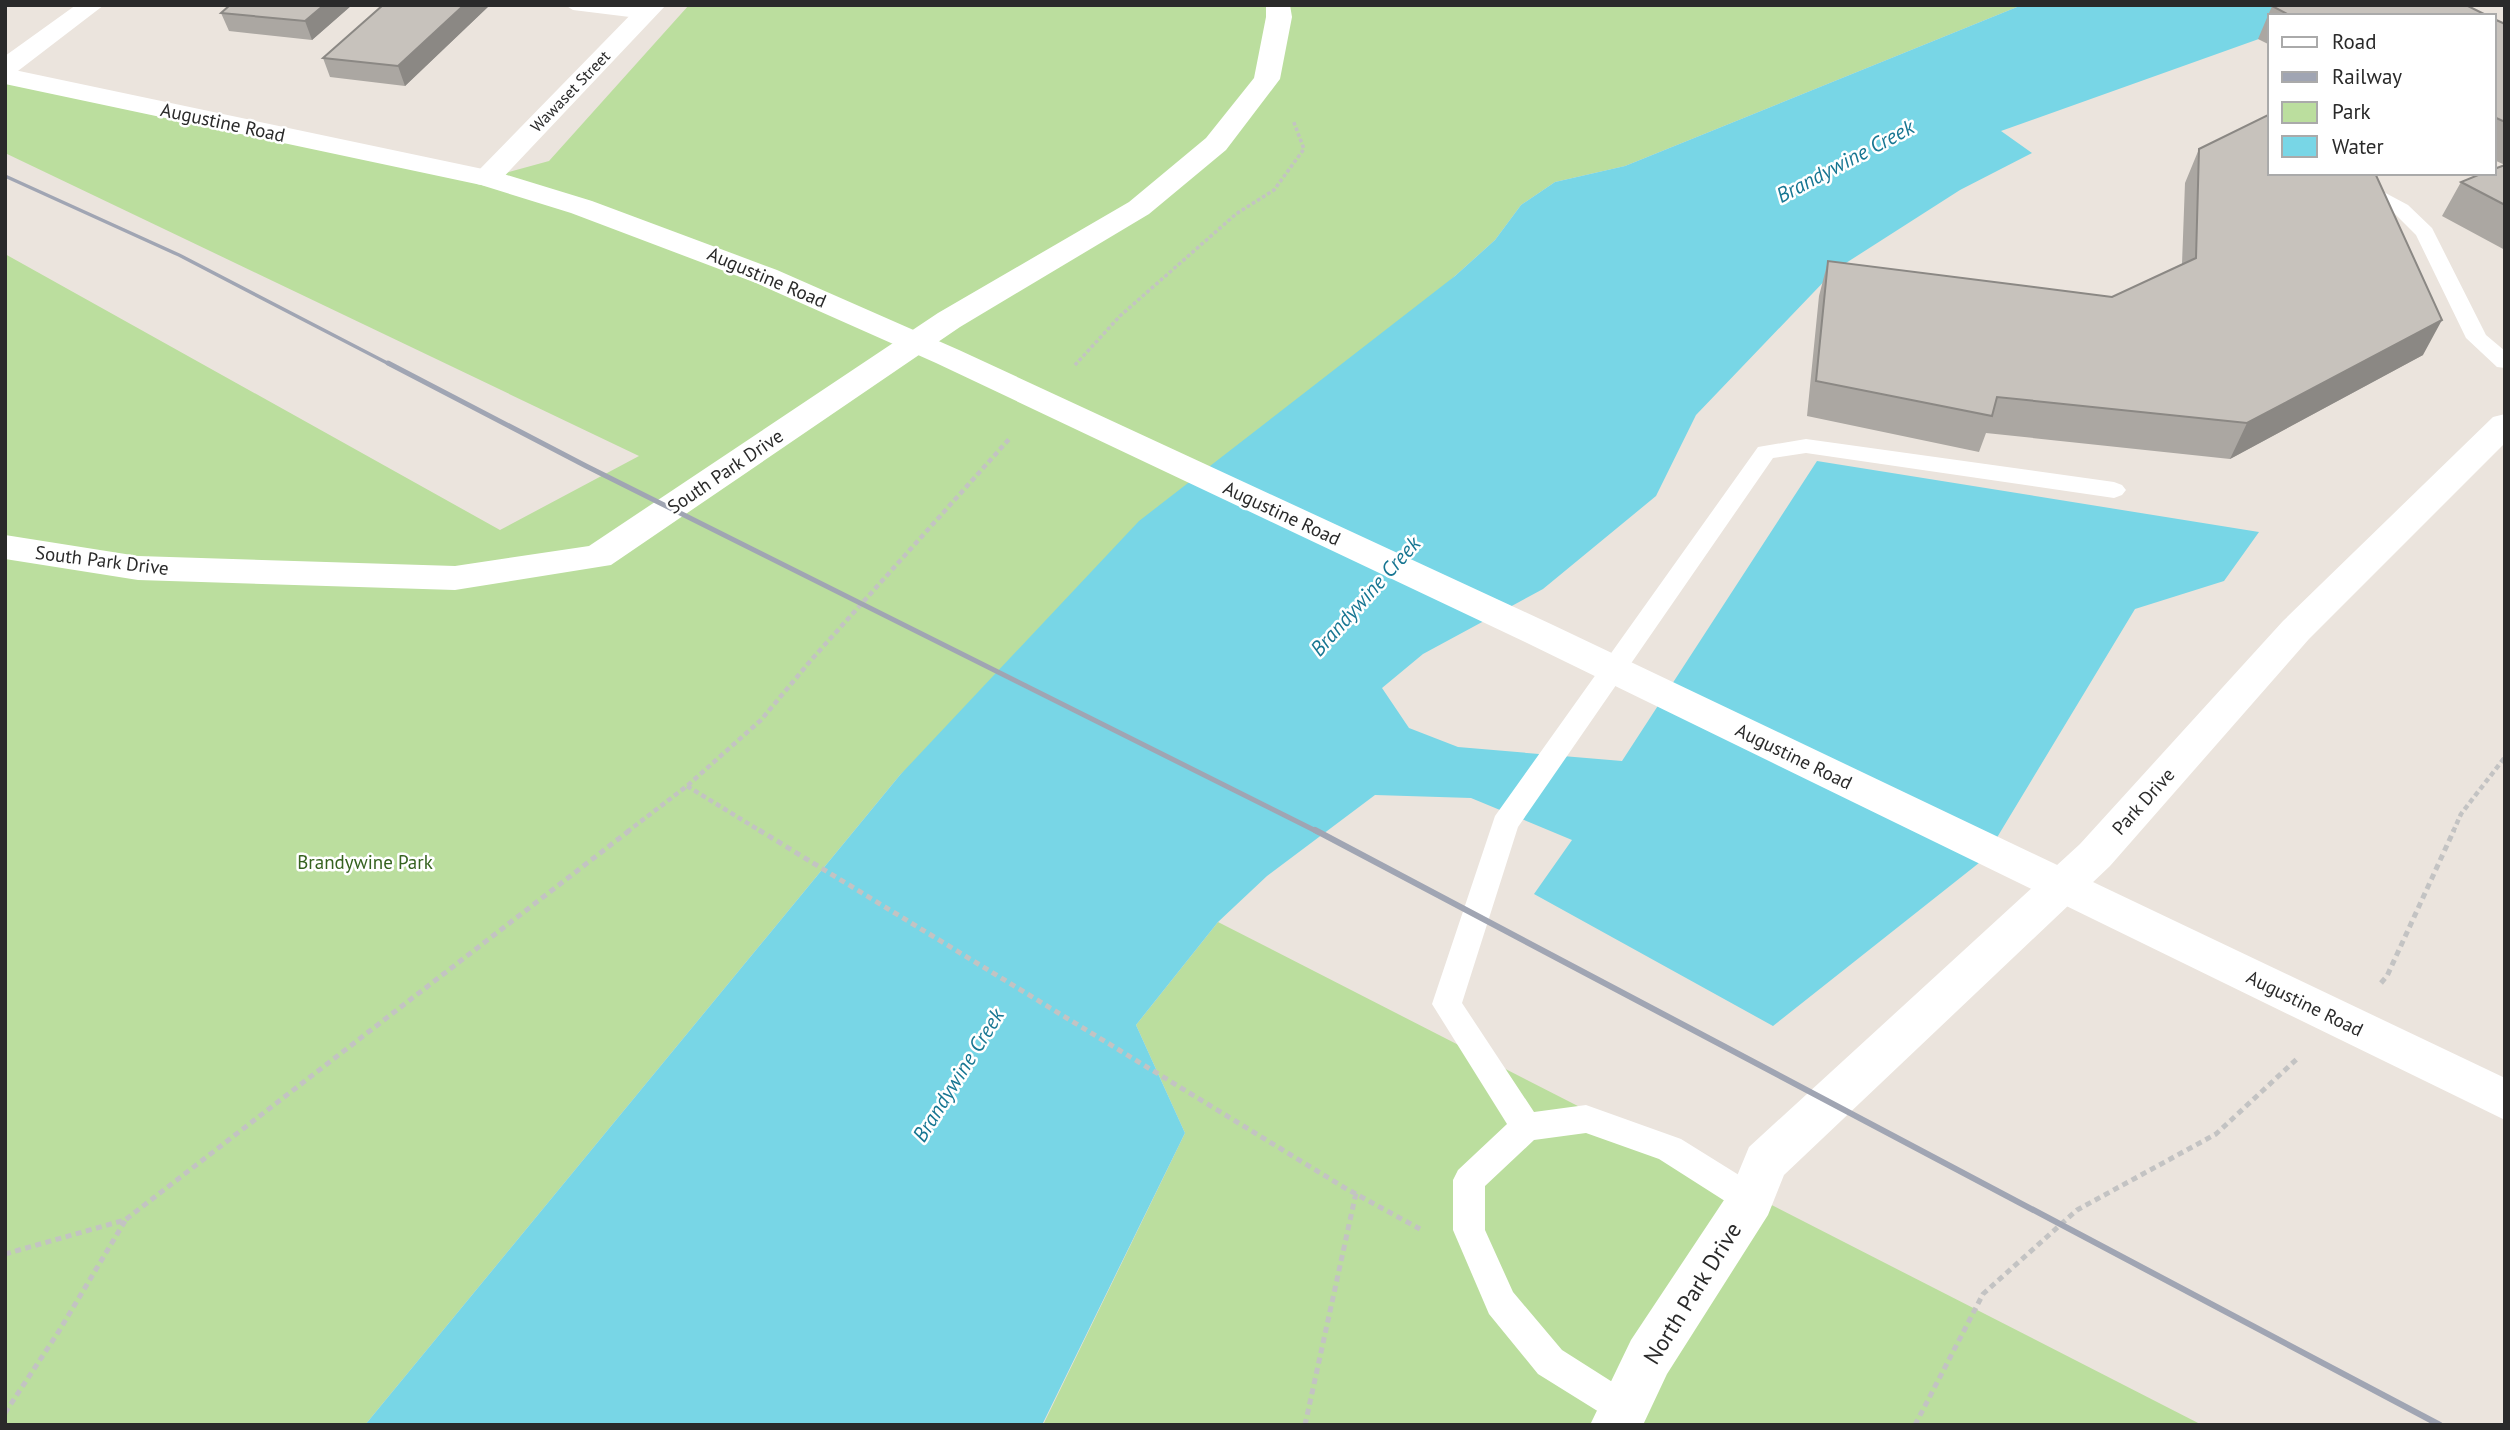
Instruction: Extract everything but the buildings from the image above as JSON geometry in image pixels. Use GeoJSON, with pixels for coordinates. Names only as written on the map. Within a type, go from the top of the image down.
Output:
{"type":"FeatureCollection","features":[{"type":"Feature","properties":{"kind":"street"},"geometry":{"type":"LineString","coordinates":[[5,68],[92,5]]}},
{"type":"Feature","properties":{"kind":"street","name":"South Park Drive"},"geometry":{"type":"LineString","coordinates":[[5,547],[138,568],[455,578],[598,557],[949,320],[1139,208],[1216,144],[1267,79],[1279,17],[1278,5]]}},
{"type":"Feature","properties":{"kind":"street","name":"Wawaset Street"},"geometry":{"type":"LineString","coordinates":[[486,177],[650,10]]}},
{"type":"Feature","properties":{"kind":"street","name":"Augustine Road"},"geometry":{"type":"LineString","coordinates":[[5,76],[486,177],[552,196],[775,278],[1394,564],[2505,1100]]}},
{"type":"Feature","properties":{"kind":"street","name":"Park Drive"},"geometry":{"type":"LineString","coordinates":[[1758,1181],[2095,855],[2296,629],[2505,424]]}},
{"type":"Feature","properties":{"kind":"street","name":"North Park Drive"},"geometry":{"type":"LineString","coordinates":[[1620,1417],[1649,1357],[1758,1181]]}},
{"type":"Feature","properties":{"kind":"lane"},"geometry":{"type":"LineString","coordinates":[[573,5],[650,10]]}},
{"type":"Feature","properties":{"kind":"lane"},"geometry":{"type":"LineString","coordinates":[[2337,175],[2402,209],[2425,232],[2477,338],[2505,362]]}},
{"type":"Feature","properties":{"kind":"lane"},"geometry":{"type":"LineString","coordinates":[[1526,1127],[1447,1004],[1505,824],[1766,452],[1806,446],[2114,490]]}},
{"type":"Feature","properties":{"kind":"lane"},"geometry":{"type":"LineString","coordinates":[[1620,1417],[1550,1362],[1501,1303],[1469,1230],[1469,1180],[1526,1127],[1586,1119],[1758,1181]]}},
{"type":"Feature","properties":{"kind":"path"},"geometry":{"type":"LineString","coordinates":[[2377,986],[2388,976],[2461,814],[2505,757]]}},
{"type":"Feature","properties":{"kind":"path"},"geometry":{"type":"LineString","coordinates":[[7,1411],[59,1331],[125,1220],[687,786],[1226,1115]]}},
{"type":"Feature","properties":{"kind":"path"},"geometry":{"type":"LineString","coordinates":[[1915,1425],[1983,1294],[2077,1210],[2216,1134],[2307,1051]]}},
{"type":"Feature","properties":{"kind":"path"},"geometry":{"type":"LineString","coordinates":[[1305,1425],[1356,1193]]}},
{"type":"Feature","properties":{"kind":"path"},"geometry":{"type":"LineString","coordinates":[[5,1254],[125,1220]]}},
{"type":"Feature","properties":{"kind":"path"},"geometry":{"type":"LineString","coordinates":[[5,1399],[7,1411]]}},
{"type":"Feature","properties":{"kind":"green space","name":"Brandywine Park"},"geometry":{"type":"Polygon","coordinates":[[[689,5],[2022,5],[1625,166],[1555,182],[1521,205],[1495,240],[900,775],[365,1425],[5,1425],[5,254],[500,530],[639,456],[5,153],[5,76],[487,178],[549,161],[689,5]]]}},
{"type":"Feature","properties":{"kind":"green space"},"geometry":{"type":"Polygon","coordinates":[[[1218,922],[2202,1425],[1043,1425],[1185,1133],[1136,1025],[1218,922]]]}},
{"type":"Feature","properties":{"kind":"water","name":"Brandywine Creek"},"geometry":{"type":"Polygon","coordinates":[[[2022,5],[2357,5],[2268,14],[2268,36],[2001,131],[2032,153],[1960,190],[1835,270],[1696,415],[1656,496],[1543,589],[1423,654],[1382,688],[1409,728],[1458,747],[1622,761],[1817,461],[2259,532],[2224,581],[2135,609],[1984,859],[1773,1026],[1534,894],[1572,840],[1471,798],[1375,795],[1267,876],[1218,922],[1136,1025],[1185,1133],[1042,1425],[365,1425],[900,775],[1139,521],[1455,276],[1495,240],[1521,205],[1555,182],[1625,166],[2022,5]]]}},
{"type":"Feature","properties":{"kind":"railway"},"geometry":{"type":"LineString","coordinates":[[5,176],[179,255],[391,365]]}},
{"type":"Feature","properties":{"kind":"railway"},"geometry":{"type":"LineString","coordinates":[[388,363],[586,466],[1318,832]]}},
{"type":"Feature","properties":{"kind":"railway"},"geometry":{"type":"LineString","coordinates":[[1315,830],[2440,1425]]}}]}
